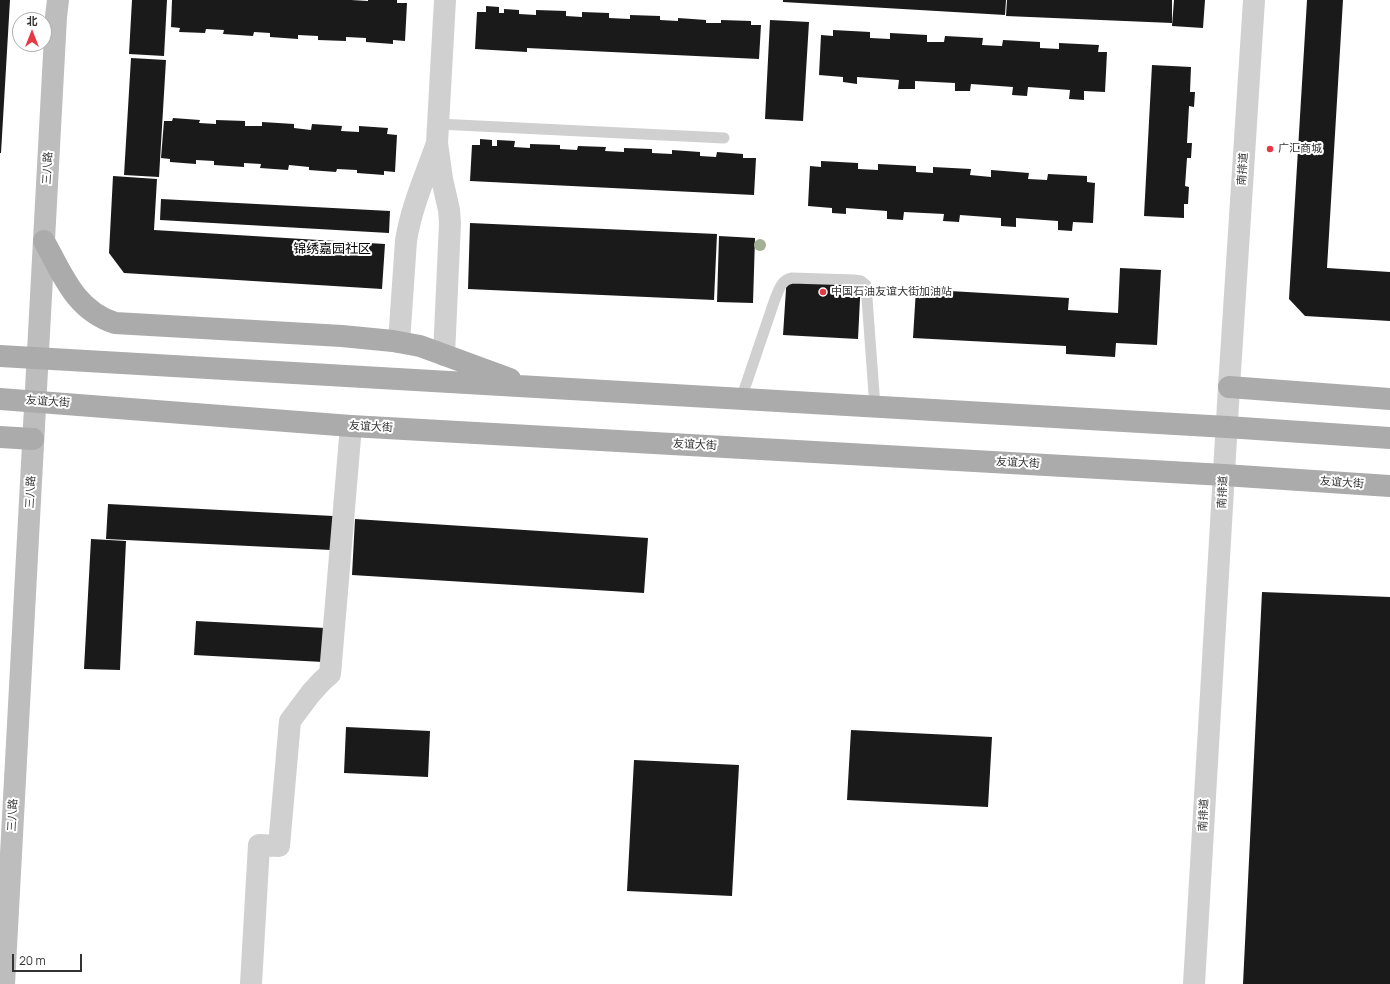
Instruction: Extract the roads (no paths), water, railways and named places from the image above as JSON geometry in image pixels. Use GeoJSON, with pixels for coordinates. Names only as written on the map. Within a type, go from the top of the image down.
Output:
{"type":"FeatureCollection","features":[{"type":"Feature","properties":{"kind":"main road","name":"三八路"},"geometry":{"type":"LineString","coordinates":[[4,984],[4,917],[58,0]]}},
{"type":"Feature","properties":{"kind":"main road"},"geometry":{"type":"LineString","coordinates":[[44,241],[74,295],[89,309],[103,319],[115,322],[342,336],[399,342],[420,346],[534,387]]}},
{"type":"Feature","properties":{"kind":"main road"},"geometry":{"type":"LineString","coordinates":[[0,356],[1227,427],[1390,438]]}},
{"type":"Feature","properties":{"kind":"main road"},"geometry":{"type":"LineString","coordinates":[[1229,387],[1390,399]]}},
{"type":"Feature","properties":{"kind":"main road","name":"友谊大街"},"geometry":{"type":"LineString","coordinates":[[0,399],[351,426],[1224,475],[1390,486]]}},
{"type":"Feature","properties":{"kind":"main road"},"geometry":{"type":"LineString","coordinates":[[0,437],[33,439]]}},
{"type":"Feature","properties":{"kind":"street"},"geometry":{"type":"LineString","coordinates":[[444,355],[450,223],[449,210],[442,179],[437,133],[445,0]]}},
{"type":"Feature","properties":{"kind":"street","name":"南排道"},"geometry":{"type":"LineString","coordinates":[[1194,984],[1229,387],[1254,0]]}},
{"type":"Feature","properties":{"kind":"street"},"geometry":{"type":"LineString","coordinates":[[399,342],[408,226],[437,133]]}},
{"type":"Feature","properties":{"kind":"street"},"geometry":{"type":"LineString","coordinates":[[251,984],[259,845],[279,846],[290,721],[311,693],[330,674],[351,426]]}},
{"type":"Feature","properties":{"kind":"lane"},"geometry":{"type":"LineString","coordinates":[[437,133],[724,138]]}},
{"type":"Feature","properties":{"kind":"lane"},"geometry":{"type":"LineString","coordinates":[[741,399],[775,299],[786,279],[854,280],[861,281],[866,286],[875,407]]}},
{"type":"Feature","properties":{"kind":"place","name":"广汇商城"},"geometry":{"type":"Point","coordinates":[1270,149]}},
{"type":"Feature","properties":{"kind":"place","name":"中国石油友谊大街加油站"},"geometry":{"type":"Point","coordinates":[823,292]}},
{"type":"Feature","properties":{"kind":"district","name":"锦绣嘉园社区"},"geometry":{"type":"Point","coordinates":[332,249]}}]}
